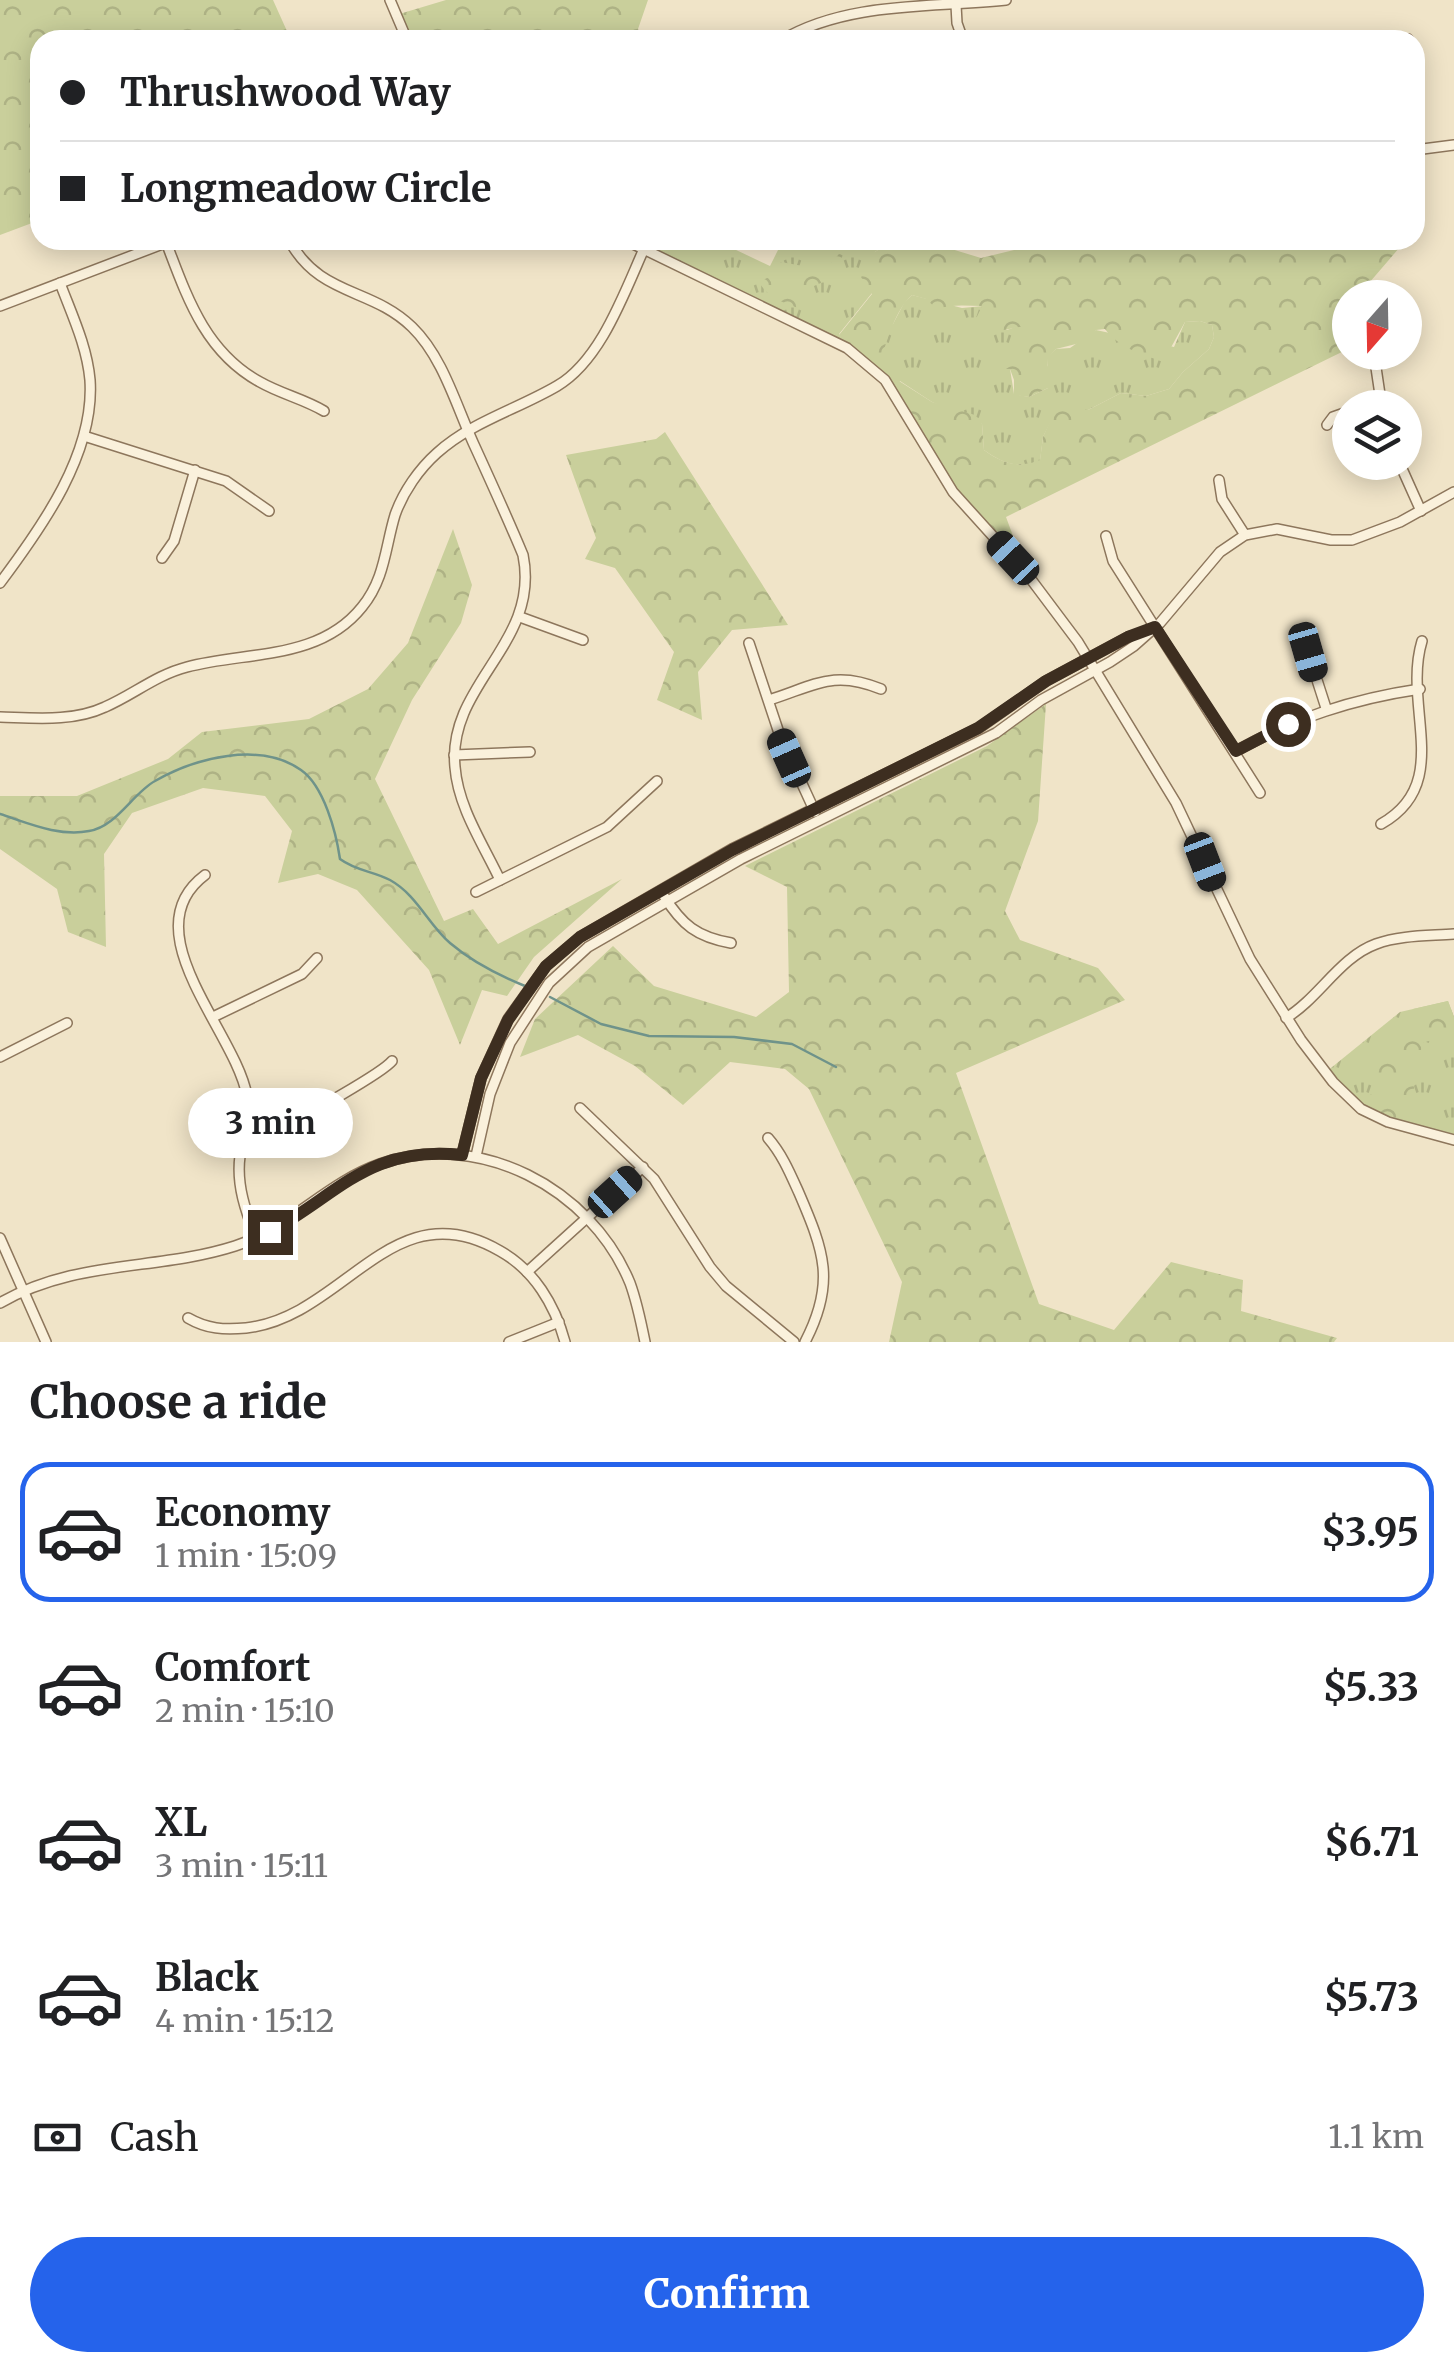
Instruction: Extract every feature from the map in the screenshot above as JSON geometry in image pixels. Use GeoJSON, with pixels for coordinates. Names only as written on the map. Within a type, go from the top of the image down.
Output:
{"type":"FeatureCollection","features":[{"type":"Feature","properties":{"kind":"street"},"geometry":{"type":"LineString","coordinates":[[390,0],[403,30]]}},
{"type":"Feature","properties":{"kind":"street"},"geometry":{"type":"LineString","coordinates":[[803,30],[846,15],[1006,0]]}},
{"type":"Feature","properties":{"kind":"street"},"geometry":{"type":"LineString","coordinates":[[956,5],[960,30]]}},
{"type":"Feature","properties":{"kind":"street"},"geometry":{"type":"LineString","coordinates":[[1425,149],[1454,145]]}},
{"type":"Feature","properties":{"kind":"street"},"geometry":{"type":"LineString","coordinates":[[0,306],[146,250]]}},
{"type":"Feature","properties":{"kind":"street"},"geometry":{"type":"LineString","coordinates":[[172,250],[190,306],[221,352],[262,384],[324,411]]}},
{"type":"Feature","properties":{"kind":"street"},"geometry":{"type":"LineString","coordinates":[[296,250],[328,283],[378,303],[416,330],[432,353],[523,555],[526,580],[520,617],[505,648],[465,708],[454,755],[462,800],[500,880]]}},
{"type":"Feature","properties":{"kind":"street"},"geometry":{"type":"LineString","coordinates":[[0,718],[62,717],[91,712],[170,672],[208,662],[277,653],[333,633],[356,615],[378,582],[398,506],[412,482],[438,452],[468,431],[558,386],[578,369],[596,346],[643,250]]}},
{"type":"Feature","properties":{"kind":"street"},"geometry":{"type":"LineString","coordinates":[[658,250],[846,348],[891,388],[953,492],[1036,584],[1089,659],[1176,802],[1233,926],[1286,1018],[1333,1082],[1362,1109],[1388,1122],[1454,1140]]}},
{"type":"Feature","properties":{"kind":"street"},"geometry":{"type":"LineString","coordinates":[[0,583],[61,488],[84,436],[90,378],[82,342],[60,284]]}},
{"type":"Feature","properties":{"kind":"street"},"geometry":{"type":"LineString","coordinates":[[1327,424],[1332,420]]}},
{"type":"Feature","properties":{"kind":"street"},"geometry":{"type":"LineString","coordinates":[[84,436],[240,488],[269,512]]}},
{"type":"Feature","properties":{"kind":"street"},"geometry":{"type":"LineString","coordinates":[[162,558],[174,541],[195,470]]}},
{"type":"Feature","properties":{"kind":"street"},"geometry":{"type":"LineString","coordinates":[[1219,480],[1222,499],[1245,535]]}},
{"type":"Feature","properties":{"kind":"street"},"geometry":{"type":"LineString","coordinates":[[1407,480],[1422,512]]}},
{"type":"Feature","properties":{"kind":"street"},"geometry":{"type":"LineString","coordinates":[[476,1156],[495,1077],[510,1043],[541,994],[574,958],[667,900],[977,744],[1041,700],[1096,671],[1134,646],[1220,552],[1245,535],[1278,529],[1331,540],[1352,540],[1422,512],[1454,492]]}},
{"type":"Feature","properties":{"kind":"street"},"geometry":{"type":"LineString","coordinates":[[1106,536],[1112,561],[1152,629],[1236,751],[1260,793]]}},
{"type":"Feature","properties":{"kind":"street"},"geometry":{"type":"LineString","coordinates":[[520,617],[583,640]]}},
{"type":"Feature","properties":{"kind":"street"},"geometry":{"type":"LineString","coordinates":[[462,1155],[486,1066],[508,1020],[546,966],[580,937],[660,889],[978,728],[1046,681],[1128,637],[1152,629]]}},
{"type":"Feature","properties":{"kind":"street"},"geometry":{"type":"LineString","coordinates":[[1381,824],[1406,809],[1424,782],[1428,768],[1418,663],[1422,641]]}},
{"type":"Feature","properties":{"kind":"street"},"geometry":{"type":"LineString","coordinates":[[749,643],[780,736],[819,822]]}},
{"type":"Feature","properties":{"kind":"street"},"geometry":{"type":"LineString","coordinates":[[1308,652],[1326,708]]}},
{"type":"Feature","properties":{"kind":"street"},"geometry":{"type":"LineString","coordinates":[[769,700],[828,679],[854,680],[881,689]]}},
{"type":"Feature","properties":{"kind":"street"},"geometry":{"type":"LineString","coordinates":[[1236,751],[1326,708],[1420,689]]}},
{"type":"Feature","properties":{"kind":"street"},"geometry":{"type":"LineString","coordinates":[[454,755],[530,752]]}},
{"type":"Feature","properties":{"kind":"street"},"geometry":{"type":"LineString","coordinates":[[476,892],[607,827],[657,781]]}},
{"type":"Feature","properties":{"kind":"street"},"geometry":{"type":"LineString","coordinates":[[205,875],[185,895],[178,926],[187,967],[244,1086],[246,1124],[240,1182],[256,1238]]}},
{"type":"Feature","properties":{"kind":"street"},"geometry":{"type":"LineString","coordinates":[[660,889],[680,921],[694,933],[731,943]]}},
{"type":"Feature","properties":{"kind":"street"},"geometry":{"type":"LineString","coordinates":[[1286,1018],[1364,949],[1386,941],[1454,934]]}},
{"type":"Feature","properties":{"kind":"street"},"geometry":{"type":"LineString","coordinates":[[214,1018],[302,974],[317,958]]}},
{"type":"Feature","properties":{"kind":"street"},"geometry":{"type":"LineString","coordinates":[[0,1056],[67,1024]]}},
{"type":"Feature","properties":{"kind":"street"},"geometry":{"type":"LineString","coordinates":[[246,1124],[277,1126],[301,1118],[379,1074],[392,1061]]}},
{"type":"Feature","properties":{"kind":"street"},"geometry":{"type":"LineString","coordinates":[[580,1108],[643,1167],[667,1196],[718,1277],[794,1342]]}},
{"type":"Feature","properties":{"kind":"street"},"geometry":{"type":"LineString","coordinates":[[768,1138],[783,1158],[823,1256],[823,1300],[804,1342]]}},
{"type":"Feature","properties":{"kind":"street"},"geometry":{"type":"LineString","coordinates":[[0,1303],[22,1291],[96,1269],[216,1252],[284,1224],[348,1178],[381,1164],[432,1154],[462,1155],[476,1156],[538,1180],[587,1217],[612,1250],[630,1285],[644,1342]]}},
{"type":"Feature","properties":{"kind":"street"},"geometry":{"type":"LineString","coordinates":[[528,1272],[643,1167]]}},
{"type":"Feature","properties":{"kind":"street"},"geometry":{"type":"LineString","coordinates":[[188,1318],[222,1330],[276,1322],[324,1298],[384,1250],[422,1236],[448,1235],[477,1240],[502,1252],[528,1272],[544,1294],[564,1342]]}},
{"type":"Feature","properties":{"kind":"street"},"geometry":{"type":"LineString","coordinates":[[0,1238],[46,1342]]}},
{"type":"Feature","properties":{"kind":"street"},"geometry":{"type":"LineString","coordinates":[[510,1342],[558,1322]]}},
{"type":"Feature","properties":{"kind":"green space"},"geometry":{"type":"Polygon","coordinates":[[[0,0],[273,0],[286,30],[30,30],[30,224],[0,235],[0,0]]]}},
{"type":"Feature","properties":{"kind":"green space"},"geometry":{"type":"Polygon","coordinates":[[[446,0],[648,0],[638,30],[403,30],[396,15],[446,0]]]}},
{"type":"Feature","properties":{"kind":"green space"},"geometry":{"type":"Polygon","coordinates":[[[646,250],[736,250],[770,266],[778,250],[878,250],[872,293],[839,334],[847,348],[646,250]]]}},
{"type":"Feature","properties":{"kind":"green space"},"geometry":{"type":"Polygon","coordinates":[[[839,250],[845,250],[832,278],[814,286],[798,308],[771,295],[759,282],[773,275],[781,262],[825,270],[839,250]]]}},
{"type":"Feature","properties":{"kind":"green space"},"geometry":{"type":"Polygon","coordinates":[[[878,250],[955,250],[981,258],[1014,250],[1397,250],[1372,280],[1332,280],[1332,357],[1006,517],[1027,574],[972,515],[893,391],[899,381],[932,402],[975,415],[982,424],[984,450],[1004,461],[1024,464],[1040,460],[1043,437],[1055,410],[1088,410],[1121,393],[1146,396],[1169,389],[1209,349],[1214,337],[1212,325],[1185,322],[1163,362],[1124,346],[1105,329],[1096,330],[1088,341],[1056,349],[1048,357],[1052,374],[1048,388],[1029,397],[1014,395],[1010,369],[995,369],[989,364],[991,357],[1036,333],[1036,328],[988,331],[974,323],[982,306],[937,309],[926,299],[912,295],[897,316],[881,358],[861,355],[839,335],[872,294],[861,277],[878,250]]]}},
{"type":"Feature","properties":{"kind":"green space"},"geometry":{"type":"Polygon","coordinates":[[[912,295],[962,308],[983,306],[980,315],[1007,330],[1024,324],[1036,327],[1037,333],[995,369],[1010,369],[1014,394],[1029,397],[1048,388],[1047,357],[1056,349],[1070,348],[1096,330],[1174,347],[1185,322],[1200,321],[1212,325],[1214,337],[1209,349],[1169,389],[1146,396],[1121,393],[1088,410],[1056,411],[1043,437],[1040,461],[1017,464],[984,450],[982,424],[932,402],[900,381],[893,391],[861,357],[893,324],[912,295]]]}},
{"type":"Feature","properties":{"kind":"green space"},"geometry":{"type":"Polygon","coordinates":[[[665,432],[788,625],[732,630],[698,672],[702,720],[657,700],[674,652],[615,568],[585,559],[596,538],[566,455],[656,439],[665,432]]]}},
{"type":"Feature","properties":{"kind":"green space"},"geometry":{"type":"Polygon","coordinates":[[[453,529],[472,585],[461,623],[412,700],[375,779],[444,921],[473,909],[498,944],[622,879],[534,957],[507,996],[482,990],[460,1045],[429,970],[357,890],[318,874],[278,883],[292,831],[265,796],[203,788],[132,813],[104,854],[106,947],[68,932],[57,889],[0,849],[0,796],[77,796],[168,759],[202,732],[309,719],[368,689],[408,643],[453,529]]]}},
{"type":"Feature","properties":{"kind":"green space"},"geometry":{"type":"Polygon","coordinates":[[[1046,704],[1038,821],[1005,911],[1020,940],[1098,968],[1125,1000],[956,1073],[1039,1304],[1114,1330],[1171,1262],[1243,1280],[1241,1311],[1337,1338],[1334,1342],[889,1342],[902,1282],[809,1089],[785,1069],[730,1062],[683,1105],[635,1066],[578,1035],[520,1057],[535,1019],[613,946],[654,986],[756,1017],[789,992],[787,887],[745,866],[987,746],[1046,704]]]}},
{"type":"Feature","properties":{"kind":"green space"},"geometry":{"type":"Polygon","coordinates":[[[1448,1001],[1454,1017],[1454,1140],[1374,1116],[1326,1072],[1400,1012],[1448,1001]]]}},
{"type":"Feature","properties":{"kind":"green space"},"geometry":{"type":"Polygon","coordinates":[[[1448,1001],[1454,1030],[1424,1042],[1412,1096],[1403,1116],[1395,1124],[1361,1109],[1364,1100],[1374,1092],[1381,1056],[1403,1040],[1413,1009],[1448,1001]]]}},
{"type":"Feature","properties":{"kind":"waterway"},"geometry":{"type":"LineString","coordinates":[[0,814],[55,831],[89,831],[116,817],[155,781],[189,765],[247,755],[285,761],[301,770],[316,787],[332,823],[340,859],[399,886],[458,950],[525,986]]}},
{"type":"Feature","properties":{"kind":"waterway"},"geometry":{"type":"LineString","coordinates":[[550,997],[601,1024],[649,1036],[734,1037],[792,1044],[836,1067]]}},
{"type":"Feature","properties":{"kind":"route"},"geometry":{"type":"LineString","coordinates":[[270,1232],[362,1171],[398,1159],[462,1155],[481,1078],[508,1020],[546,966],[580,937],[732,850],[1000,716],[1046,681],[1128,637],[1155,627],[1236,751],[1288,724]]}}]}
